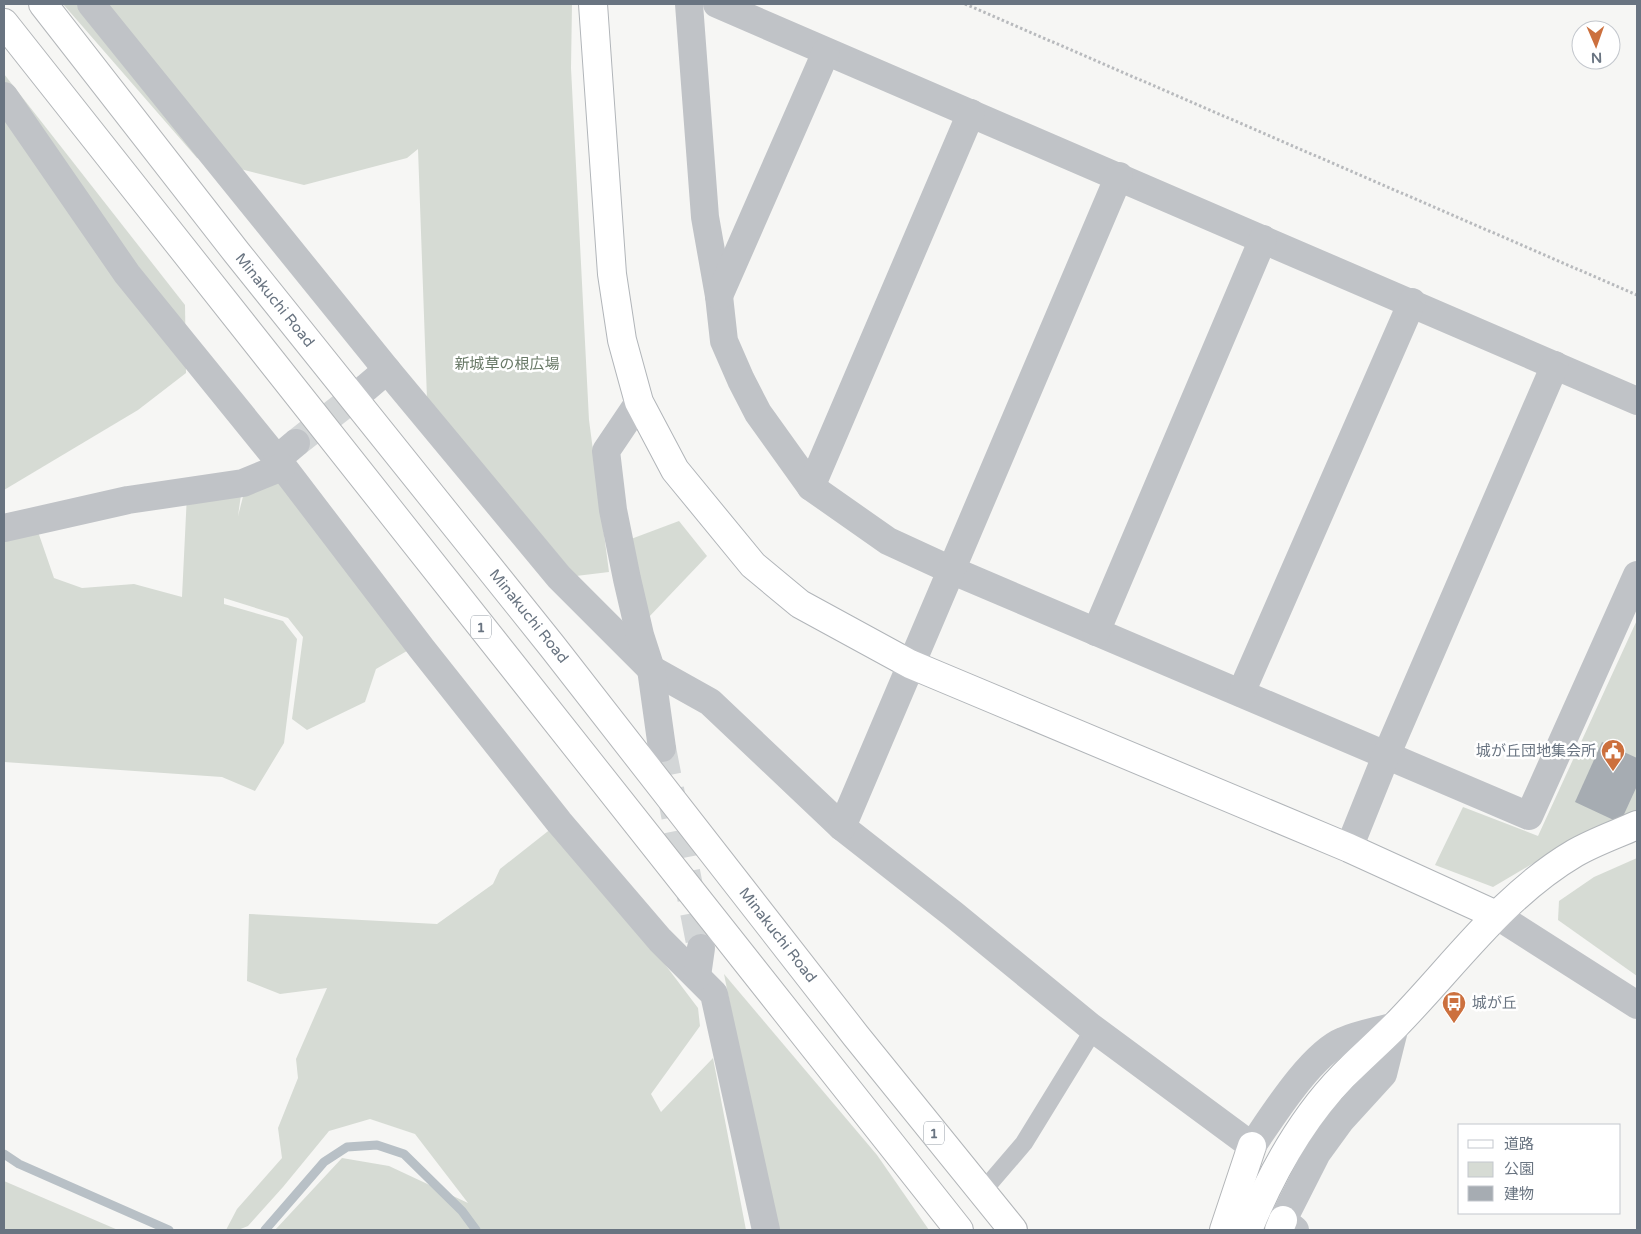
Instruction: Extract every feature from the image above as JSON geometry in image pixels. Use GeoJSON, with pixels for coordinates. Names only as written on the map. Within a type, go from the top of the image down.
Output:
{"type":"FeatureCollection","features":[{"type":"Feature","properties":{"kind":"main road","name":"Minakuchi Road"},"geometry":{"type":"LineString","coordinates":[[43,4],[237,253],[552,646],[856,1036],[1013,1230]]}},
{"type":"Feature","properties":{"kind":"main road"},"geometry":{"type":"LineString","coordinates":[[593,4],[612,274],[622,340],[639,402],[675,470],[753,565],[800,604],[910,664],[1349,848],[1496,915]]}},
{"type":"Feature","properties":{"kind":"main road","name":"1"},"geometry":{"type":"LineString","coordinates":[[4,24],[959,1230]]}},
{"type":"Feature","properties":{"kind":"main road"},"geometry":{"type":"LineString","coordinates":[[1248,1230],[1262,1195],[1292,1140],[1342,1077],[1395,1026],[1496,915],[1524,890],[1576,852],[1637,825]]}},
{"type":"Feature","properties":{"kind":"main road"},"geometry":{"type":"LineString","coordinates":[[1224,1230],[1252,1146]]}},
{"type":"Feature","properties":{"kind":"street"},"geometry":{"type":"LineString","coordinates":[[91,4],[377,378],[560,576],[651,669],[710,702],[842,827],[954,914],[1094,1029],[1252,1146],[1282,1103],[1313,1064],[1341,1041],[1395,1026],[1383,1074],[1341,1120],[1317,1153],[1285,1227]]}},
{"type":"Feature","properties":{"kind":"street"},"geometry":{"type":"LineString","coordinates":[[689,4],[705,217],[719,296],[724,341],[758,413],[812,487],[888,541],[951,570],[1529,816],[1637,576]]}},
{"type":"Feature","properties":{"kind":"street"},"geometry":{"type":"LineString","coordinates":[[717,4],[1412,302],[1637,401]]}},
{"type":"Feature","properties":{"kind":"street"},"geometry":{"type":"LineString","coordinates":[[719,296],[826,52]]}},
{"type":"Feature","properties":{"kind":"street"},"geometry":{"type":"LineString","coordinates":[[4,96],[127,274],[285,457],[422,649],[559,822],[660,940],[714,994],[766,1230]]}},
{"type":"Feature","properties":{"kind":"street"},"geometry":{"type":"LineString","coordinates":[[812,487],[972,113]]}},
{"type":"Feature","properties":{"kind":"street"},"geometry":{"type":"LineString","coordinates":[[842,827],[1119,176]]}},
{"type":"Feature","properties":{"kind":"street"},"geometry":{"type":"LineString","coordinates":[[1096,632],[1263,239]]}},
{"type":"Feature","properties":{"kind":"street"},"geometry":{"type":"LineString","coordinates":[[1241,693],[1412,302]]}},
{"type":"Feature","properties":{"kind":"street"},"geometry":{"type":"LineString","coordinates":[[1349,848],[1386,756],[1555,365]]}},
{"type":"Feature","properties":{"kind":"street"},"geometry":{"type":"LineString","coordinates":[[639,402],[606,451],[614,510],[628,579],[640,635],[651,669],[662,748]]}},
{"type":"Feature","properties":{"kind":"street"},"geometry":{"type":"LineString","coordinates":[[4,528],[128,500],[243,483],[285,457]]}},
{"type":"Feature","properties":{"kind":"street"},"geometry":{"type":"LineString","coordinates":[[1496,915],[1637,1005]]}},
{"type":"Feature","properties":{"kind":"street"},"geometry":{"type":"LineString","coordinates":[[697,976],[701,948]]}},
{"type":"Feature","properties":{"kind":"lane"},"geometry":{"type":"LineString","coordinates":[[982,1192],[1024,1143],[1094,1029]]}},
{"type":"Feature","properties":{"kind":"path"},"geometry":{"type":"LineString","coordinates":[[965,4],[1637,295]]}},
{"type":"Feature","properties":{"kind":"green space","name":"新城草の根広場"},"geometry":{"type":"Polygon","coordinates":[[[63,4],[572,4],[571,68],[589,420],[609,572],[576,576],[427,399],[418,149],[407,158],[304,185],[197,158],[63,4]]]}},
{"type":"Feature","properties":{"kind":"green space"},"geometry":{"type":"Polygon","coordinates":[[[4,74],[185,305],[186,373],[138,410],[4,490],[4,74]]]}},
{"type":"Feature","properties":{"kind":"green space"},"geometry":{"type":"Polygon","coordinates":[[[274,477],[412,648],[376,669],[365,702],[307,730],[292,719],[303,637],[288,618],[224,598],[224,604],[283,621],[297,639],[284,743],[255,791],[222,777],[4,762],[4,537],[36,526],[54,578],[82,588],[134,584],[182,597],[187,494],[242,488],[238,516],[246,485],[274,477]]]}},
{"type":"Feature","properties":{"kind":"green space"},"geometry":{"type":"Polygon","coordinates":[[[679,521],[707,556],[647,619],[631,539],[679,521]]]}},
{"type":"Feature","properties":{"kind":"green space"},"geometry":{"type":"Polygon","coordinates":[[[1637,620],[1637,811],[1583,834],[1493,887],[1435,865],[1463,807],[1538,836],[1637,620]]]}},
{"type":"Feature","properties":{"kind":"green space"},"geometry":{"type":"Polygon","coordinates":[[[552,828],[573,843],[698,1008],[700,1026],[651,1094],[661,1112],[713,1058],[746,1230],[275,1230],[342,1158],[389,1166],[468,1203],[415,1134],[370,1119],[329,1131],[248,1226],[238,1230],[226,1230],[237,1209],[282,1158],[278,1128],[298,1078],[296,1059],[327,988],[280,994],[247,981],[249,914],[437,924],[493,884],[500,869],[552,828]]]}},
{"type":"Feature","properties":{"kind":"green space"},"geometry":{"type":"Polygon","coordinates":[[[1637,858],[1637,976],[1558,920],[1559,901],[1594,877],[1637,858]]]}},
{"type":"Feature","properties":{"kind":"green space"},"geometry":{"type":"Polygon","coordinates":[[[724,974],[877,1155],[929,1230],[775,1230],[724,974]]]}},
{"type":"Feature","properties":{"kind":"green space"},"geometry":{"type":"Polygon","coordinates":[[[4,1181],[118,1230],[4,1230],[4,1181]]]}},
{"type":"Feature","properties":{"kind":"building","name":"城が丘団地集会所"},"geometry":{"type":"Polygon","coordinates":[[[1602,742],[1637,758],[1637,786],[1620,823],[1575,802],[1602,742]]]}},
{"type":"Feature","properties":{"kind":"waterway"},"geometry":{"type":"LineString","coordinates":[[265,1230],[324,1162],[347,1147],[377,1145],[404,1154],[462,1211],[476,1230]]}},
{"type":"Feature","properties":{"kind":"waterway"},"geometry":{"type":"LineString","coordinates":[[4,1154],[19,1164],[169,1230]]}},
{"type":"Feature","properties":{"kind":"tunnel"},"geometry":{"type":"LineString","coordinates":[[296,443],[367,387]]}},
{"type":"Feature","properties":{"kind":"tunnel"},"geometry":{"type":"LineString","coordinates":[[662,748],[701,948]]}},
{"type":"Feature","properties":{"kind":"place","name":"城が丘団地集会所"},"geometry":{"type":"Point","coordinates":[1613,772]}},
{"type":"Feature","properties":{"kind":"place","name":"城が丘"},"geometry":{"type":"Point","coordinates":[1454,1024]}}]}
